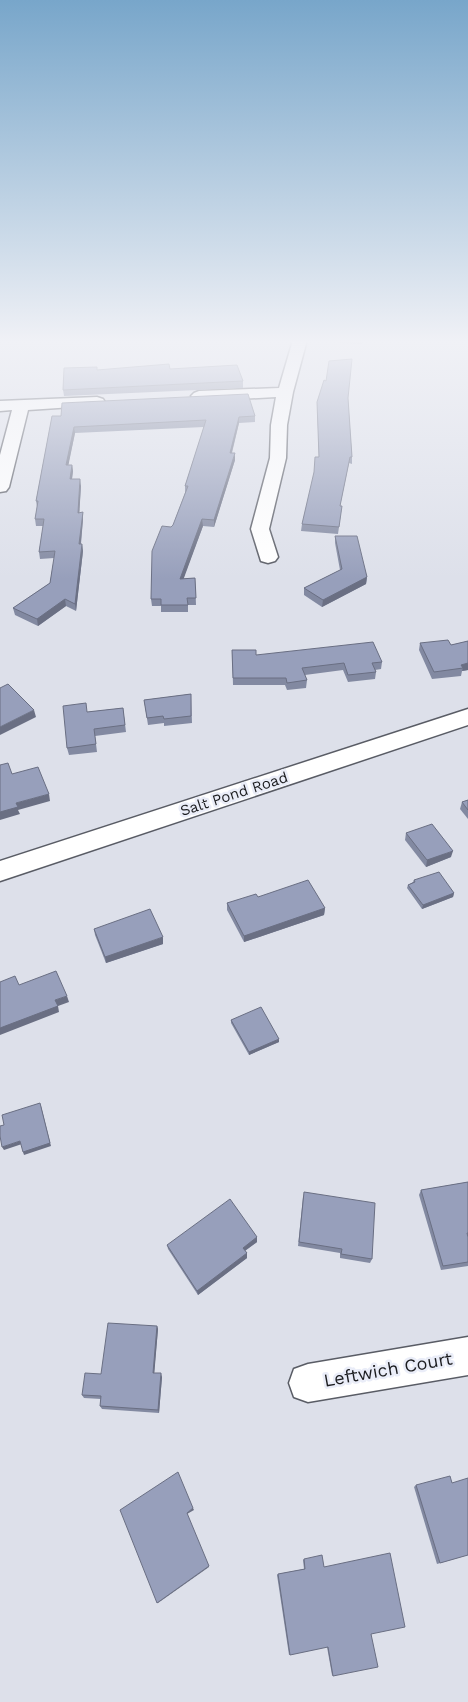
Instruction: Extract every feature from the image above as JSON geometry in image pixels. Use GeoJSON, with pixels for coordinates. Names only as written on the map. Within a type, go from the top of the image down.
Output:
{"type":"FeatureCollection","features":[{"type":"Feature","properties":{"kind":"street"},"geometry":{"type":"LineString","coordinates":[[0,487],[18,419]]}},
{"type":"Feature","properties":{"kind":"street"},"geometry":{"type":"LineString","coordinates":[[268,557],[260,529],[278,458],[280,419]]}},
{"type":"Feature","properties":{"kind":"street","name":"Salt Pond Road"},"geometry":{"type":"LineString","coordinates":[[0,871],[468,717]]}},
{"type":"Feature","properties":{"kind":"street","name":"Leftwich Court"},"geometry":{"type":"LineString","coordinates":[[308,1383],[468,1356]]}},
{"type":"Feature","properties":{"kind":"building"},"geometry":{"type":"Polygon","coordinates":[[[51,419],[238,419],[230,453],[235,453],[214,520],[202,519],[180,579],[195,578],[196,598],[187,598],[188,605],[161,605],[161,599],[151,599],[152,551],[162,526],[171,527],[173,525],[188,486],[185,486],[206,420],[74,427],[66,465],[72,465],[70,479],[80,479],[78,513],[83,512],[79,544],[82,544],[75,604],[65,599],[37,619],[13,608],[50,583],[55,551],[39,552],[44,519],[35,519],[38,501],[36,501],[51,419]]]}},
{"type":"Feature","properties":{"kind":"building"},"geometry":{"type":"Polygon","coordinates":[[[318,419],[349,419],[352,457],[350,457],[340,506],[342,506],[339,527],[302,524],[314,472],[315,457],[319,457],[318,419]]]}},
{"type":"Feature","properties":{"kind":"building"},"geometry":{"type":"Polygon","coordinates":[[[335,536],[357,536],[367,577],[323,600],[304,588],[342,569],[335,536]]]}},
{"type":"Feature","properties":{"kind":"building"},"geometry":{"type":"Polygon","coordinates":[[[448,640],[451,645],[468,641],[468,663],[461,665],[463,668],[434,672],[420,643],[448,640]]]}},
{"type":"Feature","properties":{"kind":"building"},"geometry":{"type":"Polygon","coordinates":[[[373,642],[382,662],[372,663],[376,672],[348,675],[344,663],[302,668],[307,680],[287,683],[286,678],[233,678],[232,650],[256,650],[256,655],[373,642]]]}},
{"type":"Feature","properties":{"kind":"building"},"geometry":{"type":"Polygon","coordinates":[[[8,684],[34,710],[0,727],[0,688],[8,684]]]}},
{"type":"Feature","properties":{"kind":"building"},"geometry":{"type":"Polygon","coordinates":[[[191,694],[191,716],[164,719],[163,716],[147,718],[144,700],[191,694]]]}},
{"type":"Feature","properties":{"kind":"building"},"geometry":{"type":"Polygon","coordinates":[[[86,703],[87,712],[123,708],[125,725],[94,729],[96,744],[67,748],[63,706],[86,703]]]}},
{"type":"Feature","properties":{"kind":"building"},"geometry":{"type":"Polygon","coordinates":[[[8,763],[12,774],[38,767],[49,794],[16,803],[18,807],[0,812],[0,765],[8,763]]]}},
{"type":"Feature","properties":{"kind":"building"},"geometry":{"type":"Polygon","coordinates":[[[468,800],[468,810],[462,802],[468,800]]]}},
{"type":"Feature","properties":{"kind":"building"},"geometry":{"type":"Polygon","coordinates":[[[432,824],[453,851],[427,860],[406,833],[432,824]]]}},
{"type":"Feature","properties":{"kind":"building"},"geometry":{"type":"Polygon","coordinates":[[[439,872],[454,893],[423,905],[408,885],[415,882],[414,880],[439,872]]]}},
{"type":"Feature","properties":{"kind":"building"},"geometry":{"type":"Polygon","coordinates":[[[308,880],[325,908],[244,936],[227,903],[256,894],[258,897],[308,880]]]}},
{"type":"Feature","properties":{"kind":"building"},"geometry":{"type":"Polygon","coordinates":[[[150,909],[163,937],[105,957],[94,929],[150,909]]]}},
{"type":"Feature","properties":{"kind":"building"},"geometry":{"type":"Polygon","coordinates":[[[56,971],[67,996],[55,1000],[58,1006],[0,1028],[0,982],[15,976],[19,985],[56,971]]]}},
{"type":"Feature","properties":{"kind":"building"},"geometry":{"type":"Polygon","coordinates":[[[261,1007],[279,1039],[249,1052],[231,1020],[261,1007]]]}},
{"type":"Feature","properties":{"kind":"building"},"geometry":{"type":"Polygon","coordinates":[[[40,1103],[50,1143],[23,1152],[20,1141],[2,1147],[0,1126],[4,1125],[2,1115],[40,1103]]]}},
{"type":"Feature","properties":{"kind":"building"},"geometry":{"type":"Polygon","coordinates":[[[468,1182],[468,1262],[443,1266],[421,1190],[468,1182]]]}},
{"type":"Feature","properties":{"kind":"building"},"geometry":{"type":"Polygon","coordinates":[[[304,1192],[375,1203],[372,1259],[341,1254],[342,1249],[299,1242],[304,1192]]]}},
{"type":"Feature","properties":{"kind":"building"},"geometry":{"type":"Polygon","coordinates":[[[230,1199],[257,1237],[243,1248],[247,1253],[197,1291],[167,1245],[230,1199]]]}},
{"type":"Feature","properties":{"kind":"building"},"geometry":{"type":"Polygon","coordinates":[[[108,1323],[157,1326],[153,1373],[161,1373],[158,1410],[100,1406],[101,1396],[82,1395],[85,1373],[101,1374],[108,1323]]]}},
{"type":"Feature","properties":{"kind":"building"},"geometry":{"type":"Polygon","coordinates":[[[178,1472],[193,1508],[187,1513],[209,1566],[157,1603],[120,1510],[178,1472]]]}},
{"type":"Feature","properties":{"kind":"building"},"geometry":{"type":"Polygon","coordinates":[[[450,1476],[452,1483],[468,1478],[468,1555],[440,1563],[416,1485],[450,1476]]]}},
{"type":"Feature","properties":{"kind":"building"},"geometry":{"type":"Polygon","coordinates":[[[390,1553],[405,1627],[371,1634],[378,1667],[333,1676],[328,1647],[290,1655],[278,1574],[305,1569],[304,1559],[322,1555],[324,1567],[390,1553]]]}}]}
